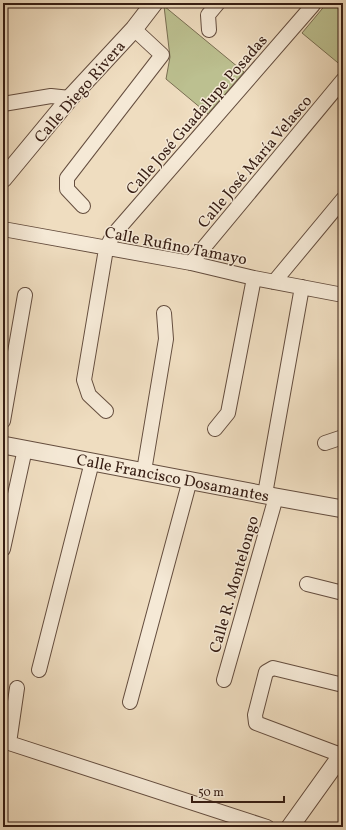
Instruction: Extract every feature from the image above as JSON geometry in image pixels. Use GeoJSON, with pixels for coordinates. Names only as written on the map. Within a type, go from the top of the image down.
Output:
{"type":"FeatureCollection","features":[{"type":"Feature","properties":{"kind":"street","name":"Calle Diego Rivera"},"geometry":{"type":"LineString","coordinates":[[3,179],[70,98],[134,29],[154,3]]}},
{"type":"Feature","properties":{"kind":"street"},"geometry":{"type":"LineString","coordinates":[[209,30],[208,15],[218,3]]}},
{"type":"Feature","properties":{"kind":"street","name":"Calle José Guadalupe Posadas"},"geometry":{"type":"LineString","coordinates":[[106,249],[113,235],[312,5],[312,3]]}},
{"type":"Feature","properties":{"kind":"street"},"geometry":{"type":"LineString","coordinates":[[83,206],[67,188],[67,178],[162,56],[134,29]]}},
{"type":"Feature","properties":{"kind":"street","name":"Calle José María Velasco"},"geometry":{"type":"LineString","coordinates":[[191,263],[343,80]]}},
{"type":"Feature","properties":{"kind":"street"},"geometry":{"type":"LineString","coordinates":[[3,104],[51,96],[70,98]]}},
{"type":"Feature","properties":{"kind":"street"},"geometry":{"type":"LineString","coordinates":[[274,282],[343,199]]}},
{"type":"Feature","properties":{"kind":"street","name":"Calle Rufino Tamayo"},"geometry":{"type":"LineString","coordinates":[[3,229],[106,249],[191,263],[254,278],[343,295]]}},
{"type":"Feature","properties":{"kind":"street"},"geometry":{"type":"LineString","coordinates":[[106,249],[84,380],[89,395],[106,411]]}},
{"type":"Feature","properties":{"kind":"street"},"geometry":{"type":"LineString","coordinates":[[215,429],[228,413],[254,278]]}},
{"type":"Feature","properties":{"kind":"street","name":"Calle R. Montelongo"},"geometry":{"type":"LineString","coordinates":[[224,680],[270,496],[302,287]]}},
{"type":"Feature","properties":{"kind":"street"},"geometry":{"type":"LineString","coordinates":[[3,421],[25,295]]}},
{"type":"Feature","properties":{"kind":"street"},"geometry":{"type":"LineString","coordinates":[[144,471],[166,339],[164,313]]}},
{"type":"Feature","properties":{"kind":"street"},"geometry":{"type":"LineString","coordinates":[[325,443],[343,437]]}},
{"type":"Feature","properties":{"kind":"street","name":"Calle Francisco Dosamantes"},"geometry":{"type":"LineString","coordinates":[[3,445],[343,509]]}},
{"type":"Feature","properties":{"kind":"street"},"geometry":{"type":"LineString","coordinates":[[3,548],[25,449]]}},
{"type":"Feature","properties":{"kind":"street"},"geometry":{"type":"LineString","coordinates":[[39,670],[92,462]]}},
{"type":"Feature","properties":{"kind":"street"},"geometry":{"type":"LineString","coordinates":[[130,702],[190,480]]}},
{"type":"Feature","properties":{"kind":"street"},"geometry":{"type":"LineString","coordinates":[[307,584],[343,593]]}},
{"type":"Feature","properties":{"kind":"street"},"geometry":{"type":"LineString","coordinates":[[290,827],[342,754],[256,723],[255,715],[266,672],[273,668],[343,685]]}},
{"type":"Feature","properties":{"kind":"street"},"geometry":{"type":"LineString","coordinates":[[17,688],[6,742],[267,827]]}},
{"type":"Feature","properties":{"kind":"green space"},"geometry":{"type":"Polygon","coordinates":[[[327,3],[343,3],[343,67],[302,33],[327,3]]]}},
{"type":"Feature","properties":{"kind":"green space"},"geometry":{"type":"Polygon","coordinates":[[[164,6],[244,72],[208,114],[166,79],[170,57],[164,6]]]}}]}
